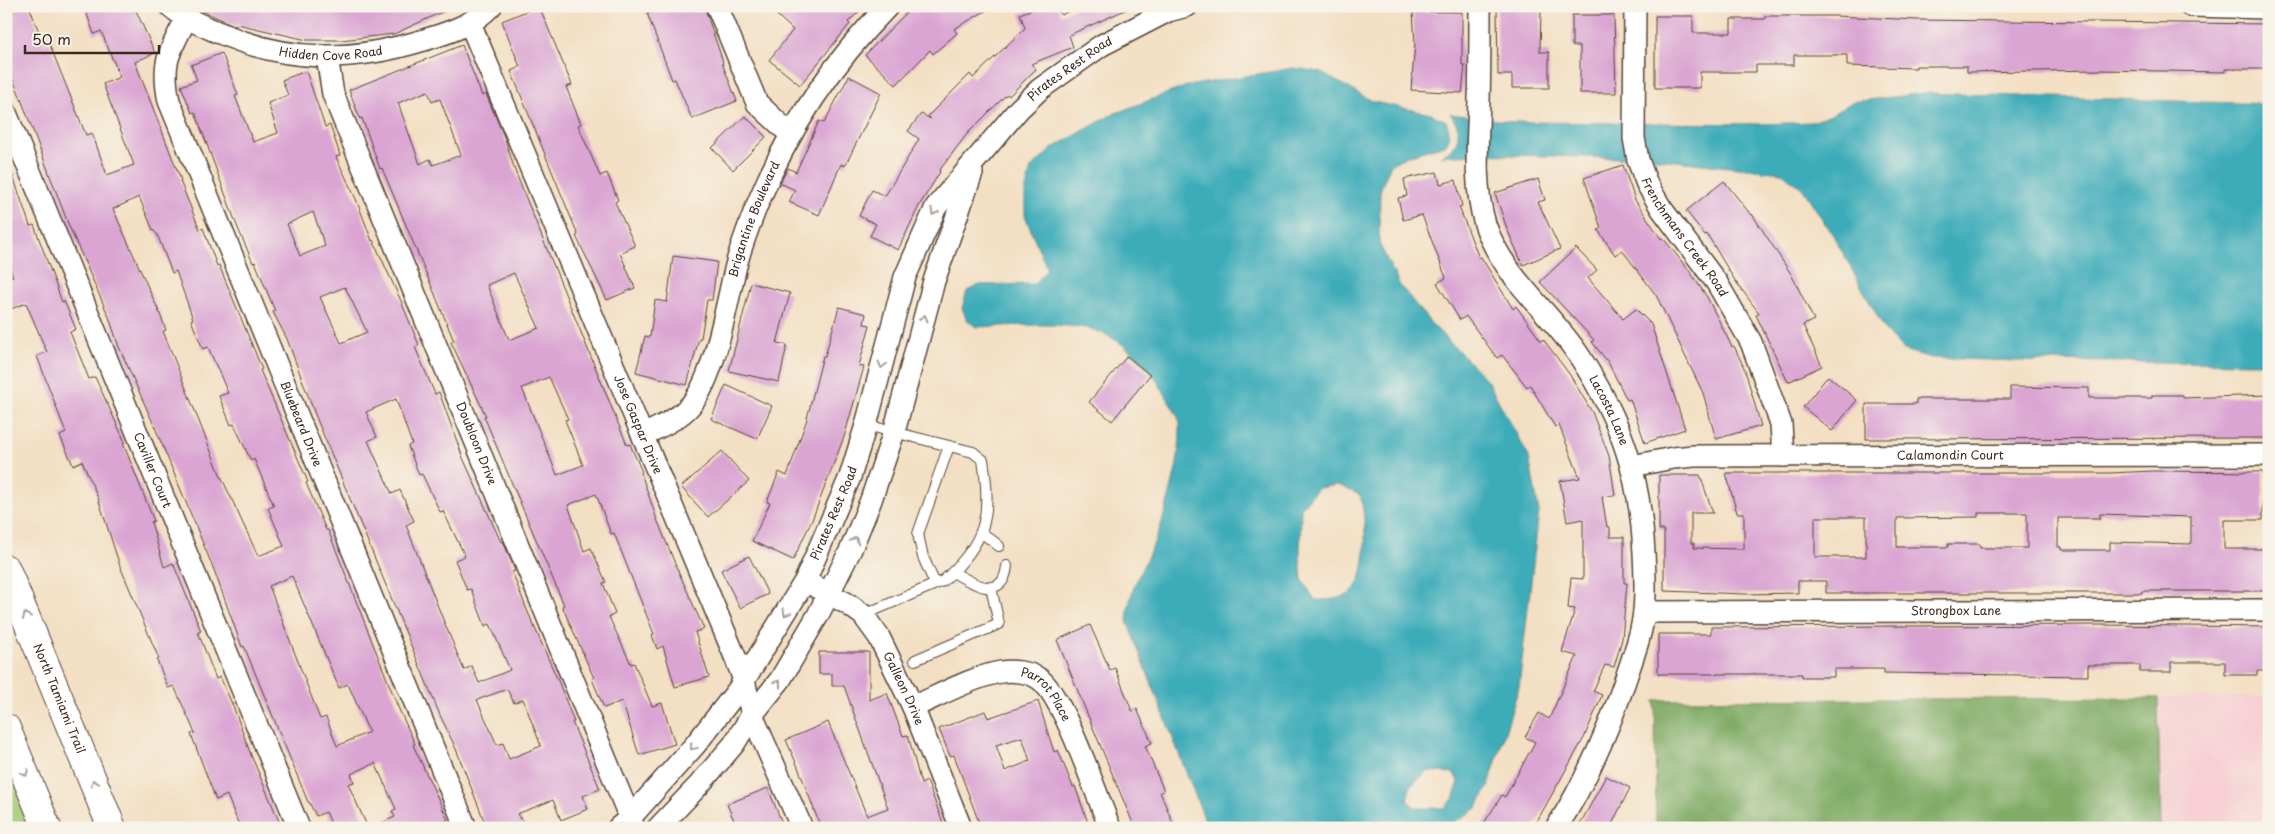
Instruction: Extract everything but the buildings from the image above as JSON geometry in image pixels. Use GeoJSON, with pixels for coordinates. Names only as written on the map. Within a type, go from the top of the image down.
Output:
{"type":"FeatureCollection","features":[{"type":"Feature","properties":{"kind":"main road","name":"North Tamiami Trail"},"geometry":{"type":"LineString","coordinates":[[6,569],[112,828]]}},
{"type":"Feature","properties":{"kind":"main road"},"geometry":{"type":"LineString","coordinates":[[6,728],[47,828]]}},
{"type":"Feature","properties":{"kind":"street","name":"Hidden Cove Road"},"geometry":{"type":"LineString","coordinates":[[178,12],[250,46],[295,55],[328,57],[375,54],[446,34],[470,23],[491,6]]}},
{"type":"Feature","properties":{"kind":"street"},"geometry":{"type":"LineString","coordinates":[[717,6],[756,103],[791,135]]}},
{"type":"Feature","properties":{"kind":"street","name":"Brigantine Boulevard"},"geometry":{"type":"LineString","coordinates":[[643,436],[682,413],[701,392],[710,370],[737,260],[757,205],[791,135],[816,93],[840,59],[888,6]]}},
{"type":"Feature","properties":{"kind":"street","name":"Pirates Rest Road"},"geometry":{"type":"LineString","coordinates":[[627,825],[695,745],[744,680],[805,582],[835,516],[866,425],[908,270],[936,207],[977,161],[1019,108],[1040,89],[1083,57],[1137,26],[1168,11],[1187,6]]}},
{"type":"Feature","properties":{"kind":"street","name":"Lacosta Lane"},"geometry":{"type":"LineString","coordinates":[[1480,6],[1478,171],[1485,223],[1511,275],[1574,349],[1595,381],[1616,422],[1632,466],[1642,521],[1646,584],[1644,612],[1637,646],[1615,712],[1571,805],[1556,828]]}},
{"type":"Feature","properties":{"kind":"street","name":"Frenchmans Creek Road"},"geometry":{"type":"LineString","coordinates":[[1635,6],[1634,138],[1638,160],[1647,184],[1661,208],[1717,283],[1751,342],[1781,424],[1783,456]]}},
{"type":"Feature","properties":{"kind":"street"},"geometry":{"type":"LineString","coordinates":[[2191,6],[2269,8]]}},
{"type":"Feature","properties":{"kind":"street","name":"Bluebeard Drive"},"geometry":{"type":"LineString","coordinates":[[178,12],[164,78],[169,101],[466,828]]}},
{"type":"Feature","properties":{"kind":"street","name":"Jose Gaspar Drive"},"geometry":{"type":"LineString","coordinates":[[470,23],[744,680],[752,715],[802,828]]}},
{"type":"Feature","properties":{"kind":"street","name":"Doubloon Drive"},"geometry":{"type":"LineString","coordinates":[[328,57],[333,94],[627,825]]}},
{"type":"Feature","properties":{"kind":"street","name":"Caviller Court"},"geometry":{"type":"LineString","coordinates":[[6,113],[298,828]]}},
{"type":"Feature","properties":{"kind":"street","name":"Pirates Rest Road"},"geometry":{"type":"LineString","coordinates":[[658,828],[699,786],[734,744],[752,715],[780,680],[805,640],[851,550],[871,500],[894,432],[951,228],[977,161]]}},
{"type":"Feature","properties":{"kind":"street"},"geometry":{"type":"LineString","coordinates":[[908,270],[936,278]]}},
{"type":"Feature","properties":{"kind":"street","name":"Calamondin Court"},"geometry":{"type":"LineString","coordinates":[[1632,466],[1673,458],[1783,456],[2269,455]]}},
{"type":"Feature","properties":{"kind":"street","name":"Galleon Drive"},"geometry":{"type":"LineString","coordinates":[[805,582],[848,604],[863,616],[879,637],[913,707],[961,828]]}},
{"type":"Feature","properties":{"kind":"street","name":"Strongbox Lane"},"geometry":{"type":"LineString","coordinates":[[1644,612],[2269,610]]}},
{"type":"Feature","properties":{"kind":"street","name":"Parrot Place"},"geometry":{"type":"LineString","coordinates":[[913,707],[1001,672],[1020,672],[1039,679],[1053,692],[1064,714],[1110,828]]}},
{"type":"Feature","properties":{"kind":"lane"},"geometry":{"type":"LineString","coordinates":[[863,616],[935,584],[953,572],[964,562],[975,546],[981,532],[986,507],[986,478],[983,460],[973,452],[866,425]]}},
{"type":"Feature","properties":{"kind":"lane"},"geometry":{"type":"LineString","coordinates":[[935,584],[923,557],[918,534],[949,446]]}},
{"type":"Feature","properties":{"kind":"lane"},"geometry":{"type":"LineString","coordinates":[[981,532],[999,546]]}},
{"type":"Feature","properties":{"kind":"lane"},"geometry":{"type":"LineString","coordinates":[[953,572],[978,586],[991,587],[1000,583],[1006,575],[1007,566]]}},
{"type":"Feature","properties":{"kind":"lane"},"geometry":{"type":"LineString","coordinates":[[915,660],[999,624],[991,587]]}},
{"type":"Feature","properties":{"kind":"shaded area"},"geometry":{"type":"Polygon","coordinates":[[[2269,697],[2269,828],[2161,828],[2158,698],[2269,697]]]}},
{"type":"Feature","properties":{"kind":"green space"},"geometry":{"type":"Polygon","coordinates":[[[2158,698],[2161,828],[1656,828],[1655,700],[2158,698]]]}},
{"type":"Feature","properties":{"kind":"green space"},"geometry":{"type":"Polygon","coordinates":[[[6,754],[36,828],[6,828],[6,754]]]}},
{"type":"Feature","properties":{"kind":"water"},"geometry":{"type":"Polygon","coordinates":[[[1293,68],[1320,72],[1374,102],[1431,114],[1446,121],[1449,128],[1450,133],[1445,145],[1407,156],[1391,164],[1380,191],[1379,243],[1399,284],[1429,321],[1487,380],[1529,457],[1539,512],[1519,687],[1488,788],[1476,809],[1444,828],[1208,828],[1127,621],[1136,582],[1162,522],[1172,486],[1179,450],[1180,422],[1178,417],[1155,378],[1145,366],[1122,344],[1109,336],[1095,330],[1053,325],[976,327],[967,320],[962,308],[967,291],[979,285],[1035,284],[1047,269],[1025,216],[1025,193],[1031,168],[1053,148],[1113,114],[1187,86],[1293,68]],[[1338,485],[1318,488],[1301,508],[1300,557],[1302,579],[1315,600],[1337,599],[1349,594],[1356,587],[1364,562],[1365,532],[1360,495],[1338,485]],[[1428,771],[1411,785],[1407,800],[1416,808],[1444,808],[1453,799],[1459,782],[1453,773],[1428,771]]]}},
{"type":"Feature","properties":{"kind":"water"},"geometry":{"type":"Polygon","coordinates":[[[1925,93],[2269,104],[2269,363],[2018,361],[1931,358],[1903,350],[1886,332],[1834,237],[1802,188],[1782,173],[1658,159],[1475,154],[1440,156],[1452,149],[1457,138],[1457,126],[1450,114],[1513,122],[1763,124],[1812,122],[1831,115],[1852,102],[1925,93]]]}}]}
